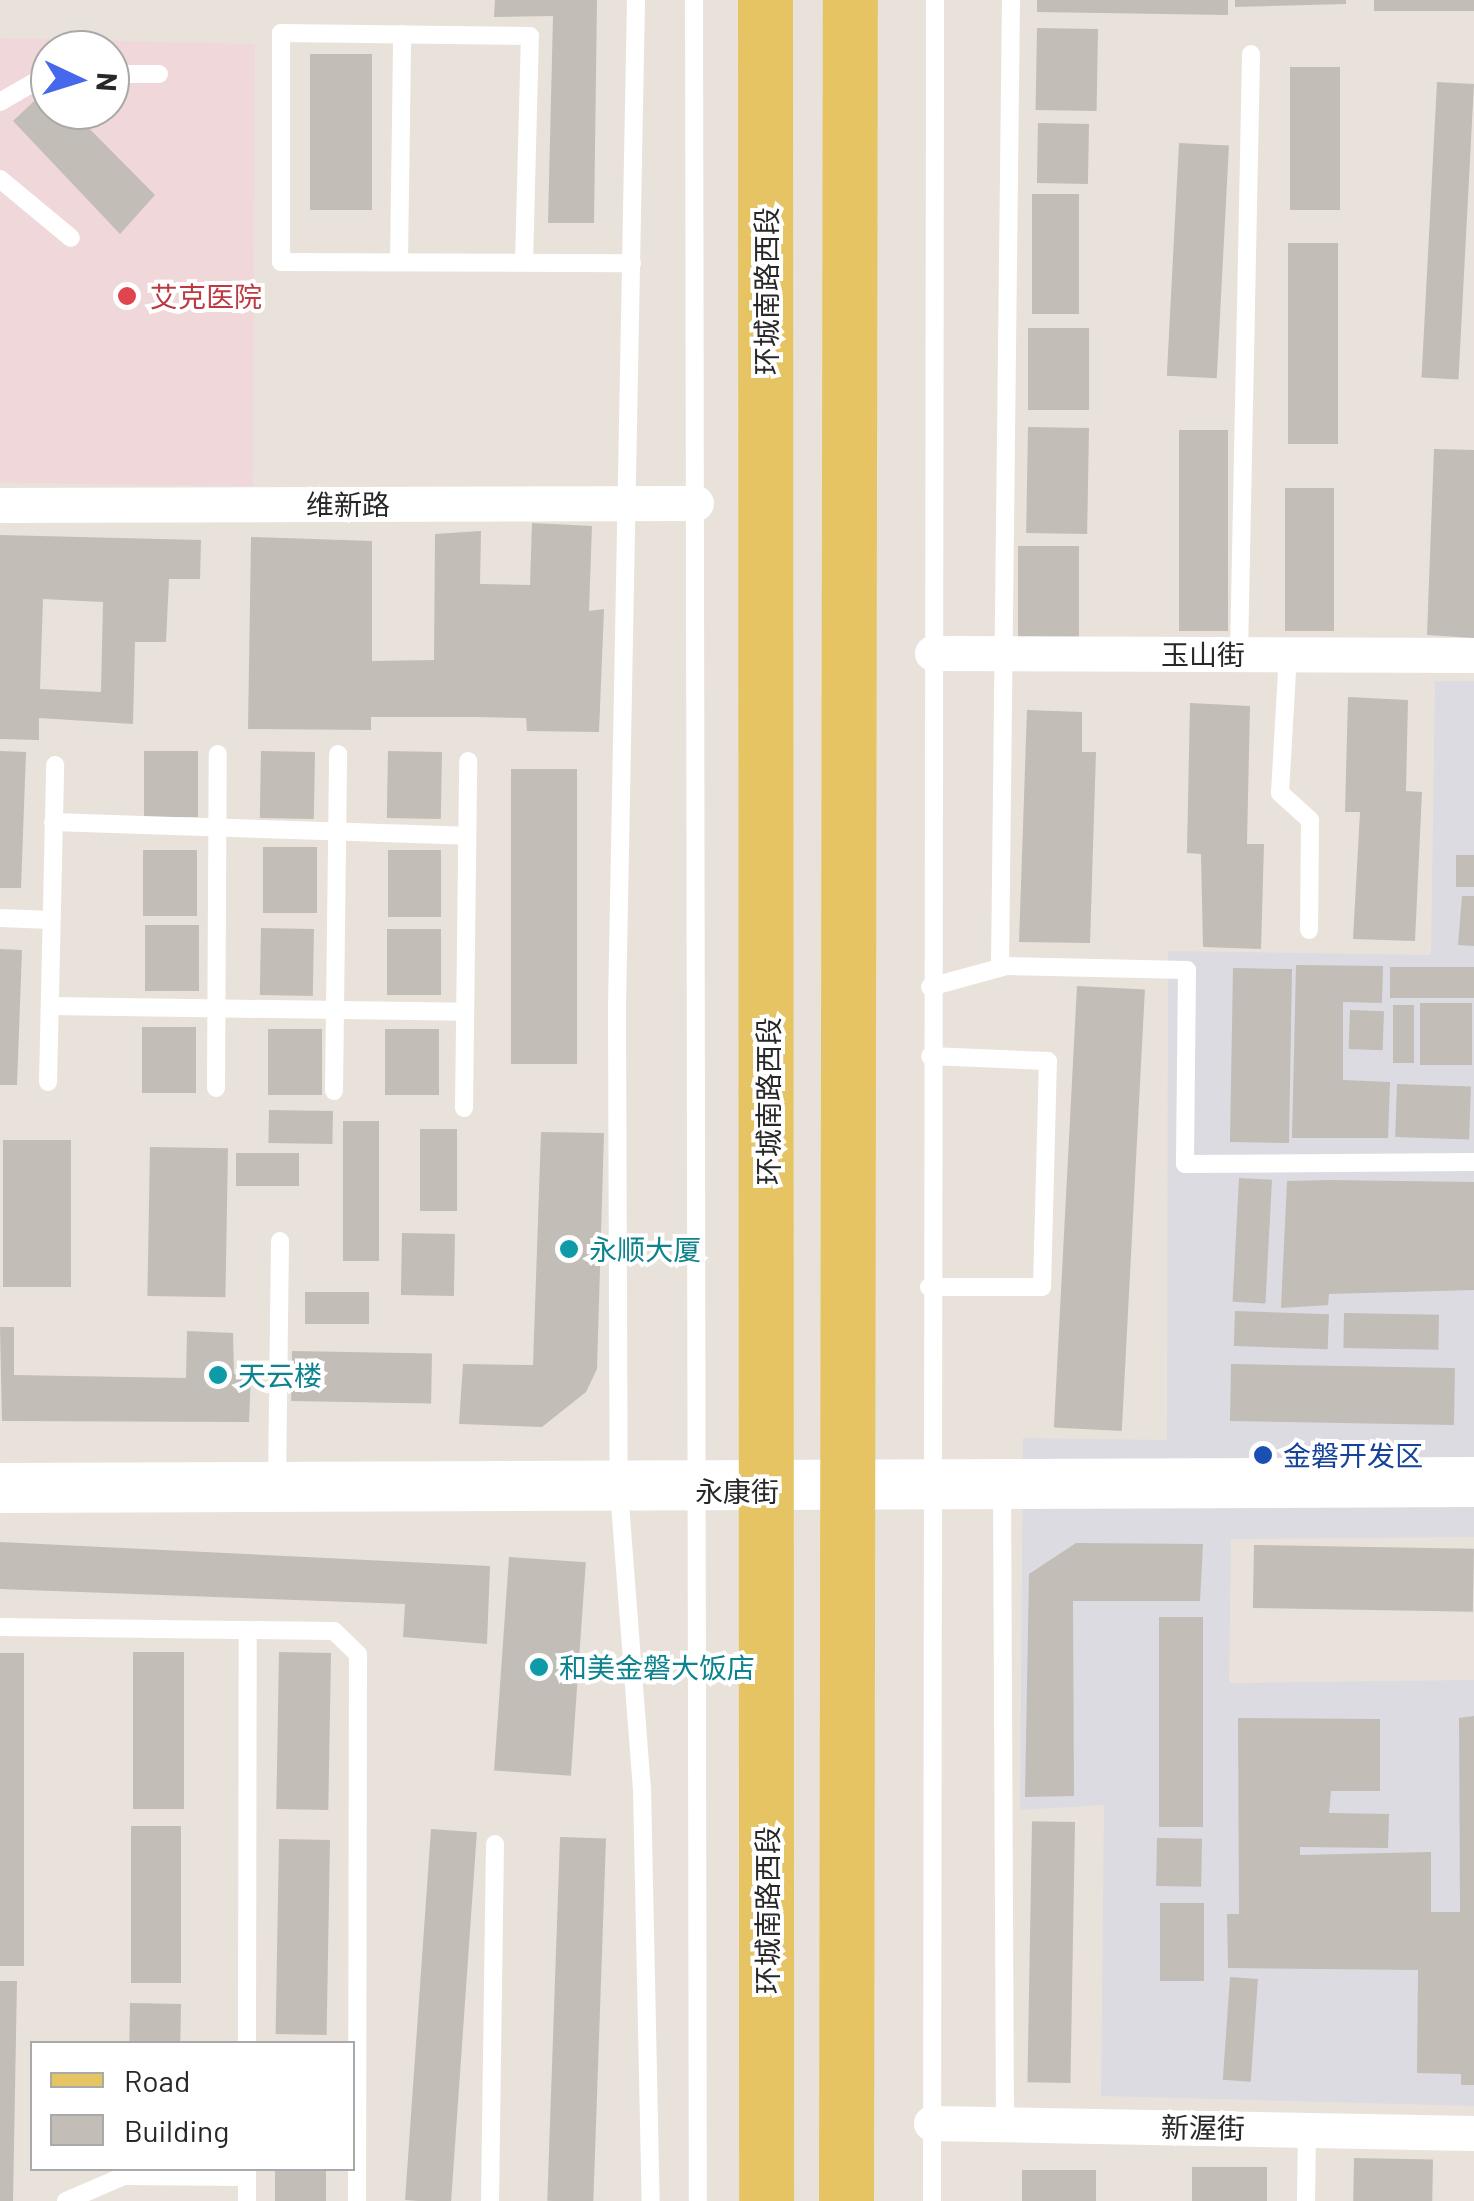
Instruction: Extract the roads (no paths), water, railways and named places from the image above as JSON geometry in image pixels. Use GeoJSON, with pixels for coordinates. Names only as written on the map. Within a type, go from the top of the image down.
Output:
{"type":"FeatureCollection","features":[{"type":"Feature","properties":{"kind":"main road","name":"环城南路西段"},"geometry":{"type":"LineString","coordinates":[[765,0],[769,1490],[766,2201]]}},
{"type":"Feature","properties":{"kind":"main road"},"geometry":{"type":"LineString","coordinates":[[846,2201],[850,0]]}},
{"type":"Feature","properties":{"kind":"street","name":"维新路"},"geometry":{"type":"LineString","coordinates":[[0,505],[696,503]]}},
{"type":"Feature","properties":{"kind":"street","name":"玉山街"},"geometry":{"type":"LineString","coordinates":[[932,653],[1474,655]]}},
{"type":"Feature","properties":{"kind":"street","name":"永康街"},"geometry":{"type":"LineString","coordinates":[[0,1488],[698,1491],[1474,1482]]}},
{"type":"Feature","properties":{"kind":"street","name":"新渥街"},"geometry":{"type":"LineString","coordinates":[[931,2123],[1474,2132]]}},
{"type":"Feature","properties":{"kind":"lane"},"geometry":{"type":"LineString","coordinates":[[636,0],[619,1491],[642,1788],[651,2201]]}},
{"type":"Feature","properties":{"kind":"lane"},"geometry":{"type":"LineString","coordinates":[[694,0],[698,2201]]}},
{"type":"Feature","properties":{"kind":"lane"},"geometry":{"type":"LineString","coordinates":[[932,2201],[928,1487],[935,0]]}},
{"type":"Feature","properties":{"kind":"lane"},"geometry":{"type":"LineString","coordinates":[[1000,968],[1011,0]]}},
{"type":"Feature","properties":{"kind":"lane"},"geometry":{"type":"LineString","coordinates":[[524,262],[530,36],[281,33],[281,262],[632,263]]}},
{"type":"Feature","properties":{"kind":"lane"},"geometry":{"type":"LineString","coordinates":[[399,262],[402,34]]}},
{"type":"Feature","properties":{"kind":"lane"},"geometry":{"type":"LineString","coordinates":[[1239,654],[1251,54]]}},
{"type":"Feature","properties":{"kind":"lane"},"geometry":{"type":"LineString","coordinates":[[130,74],[159,74]]}},
{"type":"Feature","properties":{"kind":"lane"},"geometry":{"type":"LineString","coordinates":[[0,102],[30,85]]}},
{"type":"Feature","properties":{"kind":"lane"},"geometry":{"type":"LineString","coordinates":[[0,179],[71,238]]}},
{"type":"Feature","properties":{"kind":"lane"},"geometry":{"type":"LineString","coordinates":[[1288,654],[1280,793],[1310,820],[1309,930]]}},
{"type":"Feature","properties":{"kind":"lane"},"geometry":{"type":"LineString","coordinates":[[216,1088],[218,754]]}},
{"type":"Feature","properties":{"kind":"lane"},"geometry":{"type":"LineString","coordinates":[[334,1091],[338,754]]}},
{"type":"Feature","properties":{"kind":"lane"},"geometry":{"type":"LineString","coordinates":[[464,1108],[468,761]]}},
{"type":"Feature","properties":{"kind":"lane"},"geometry":{"type":"LineString","coordinates":[[48,1082],[54,765]]}},
{"type":"Feature","properties":{"kind":"lane"},"geometry":{"type":"LineString","coordinates":[[53,822],[467,836]]}},
{"type":"Feature","properties":{"kind":"lane"},"geometry":{"type":"LineString","coordinates":[[0,918],[52,920]]}},
{"type":"Feature","properties":{"kind":"lane"},"geometry":{"type":"LineString","coordinates":[[930,988],[1000,968],[1187,970],[1185,1164],[1474,1162]]}},
{"type":"Feature","properties":{"kind":"lane"},"geometry":{"type":"LineString","coordinates":[[50,1006],[465,1012]]}},
{"type":"Feature","properties":{"kind":"lane"},"geometry":{"type":"LineString","coordinates":[[929,1286],[1042,1287],[1048,1062],[930,1056]]}},
{"type":"Feature","properties":{"kind":"lane"},"geometry":{"type":"LineString","coordinates":[[277,1492],[280,1241]]}},
{"type":"Feature","properties":{"kind":"lane"},"geometry":{"type":"LineString","coordinates":[[1002,1486],[1004,2122]]}},
{"type":"Feature","properties":{"kind":"lane"},"geometry":{"type":"LineString","coordinates":[[0,1627],[334,1631],[358,1654],[357,2201]]}},
{"type":"Feature","properties":{"kind":"lane"},"geometry":{"type":"LineString","coordinates":[[248,1630],[248,2041]]}},
{"type":"Feature","properties":{"kind":"lane"},"geometry":{"type":"LineString","coordinates":[[490,2201],[495,1844]]}},
{"type":"Feature","properties":{"kind":"lane"},"geometry":{"type":"LineString","coordinates":[[1306,2201],[1307,2130]]}},
{"type":"Feature","properties":{"kind":"lane"},"geometry":{"type":"LineString","coordinates":[[66,2201],[124,2176],[247,2172],[247,2201]]}},
{"type":"Feature","properties":{"kind":"place","name":"艾克医院"},"geometry":{"type":"Point","coordinates":[127,296]}},
{"type":"Feature","properties":{"kind":"place","name":"永顺大厦"},"geometry":{"type":"Point","coordinates":[569,1249]}},
{"type":"Feature","properties":{"kind":"place","name":"天云楼"},"geometry":{"type":"Point","coordinates":[218,1375]}},
{"type":"Feature","properties":{"kind":"place","name":"金磐开发区"},"geometry":{"type":"Point","coordinates":[1263,1455]}},
{"type":"Feature","properties":{"kind":"place","name":"和美金磐大饭店"},"geometry":{"type":"Point","coordinates":[539,1667]}}]}
